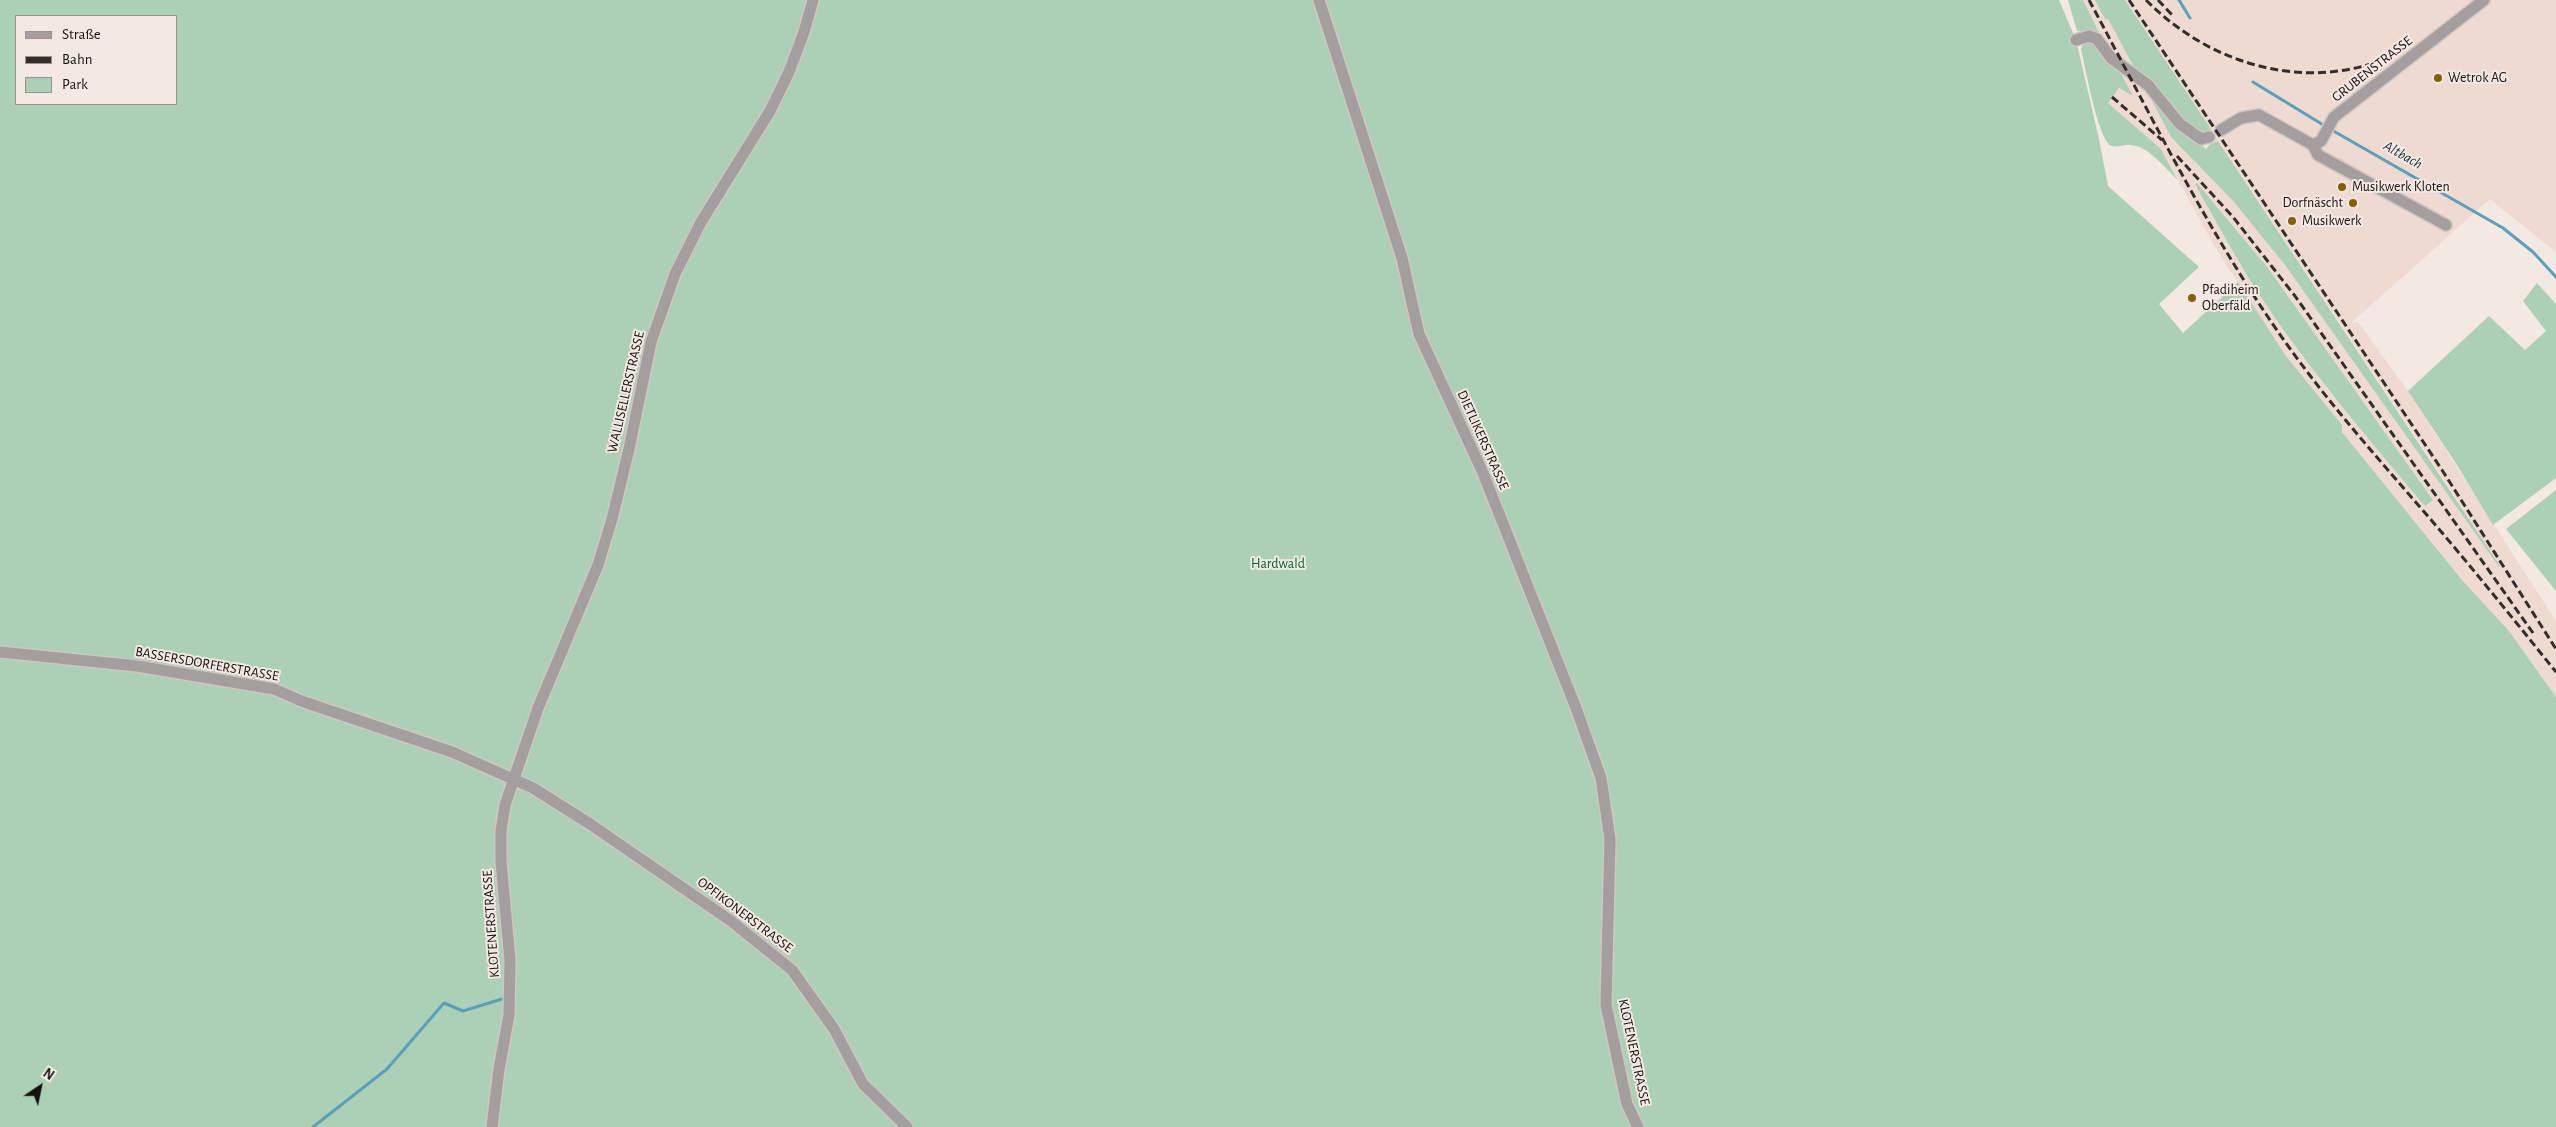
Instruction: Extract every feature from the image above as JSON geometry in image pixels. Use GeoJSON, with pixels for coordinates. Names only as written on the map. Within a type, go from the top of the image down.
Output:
{"type":"FeatureCollection","features":[{"type":"Feature","properties":{"kind":"street","name":"WALLISELLERSTRASSE"},"geometry":{"type":"LineString","coordinates":[[514,779],[538,708],[598,565],[612,519],[629,449],[651,342],[675,274],[701,222],[770,111],[785,80],[804,32],[812,0]]}},
{"type":"Feature","properties":{"kind":"street","name":"DIETLIKERSTRASSE"},"geometry":{"type":"LineString","coordinates":[[1319,0],[1402,258],[1419,334],[1483,473],[1576,708],[1601,778],[1610,839],[1611,893]]}},
{"type":"Feature","properties":{"kind":"street","name":"GRUBENSTRASSE"},"geometry":{"type":"LineString","coordinates":[[2313,144],[2323,136],[2332,120],[2484,0]]}},
{"type":"Feature","properties":{"kind":"street"},"geometry":{"type":"LineString","coordinates":[[2076,40],[2089,36],[2097,38],[2111,58],[2150,87],[2184,128],[2201,139],[2209,138]]}},
{"type":"Feature","properties":{"kind":"street"},"geometry":{"type":"LineString","coordinates":[[2221,130],[2241,118],[2259,115],[2313,144],[2318,155],[2446,225]]}},
{"type":"Feature","properties":{"kind":"street","name":"BASSERSDORFERSTRASSE"},"geometry":{"type":"LineString","coordinates":[[0,652],[137,666],[274,689],[304,702],[452,752],[514,779]]}},
{"type":"Feature","properties":{"kind":"street","name":"KLOTENERSTRASSE"},"geometry":{"type":"LineString","coordinates":[[492,1127],[509,1016],[510,960],[501,862],[501,830],[505,805],[514,779]]}},
{"type":"Feature","properties":{"kind":"street","name":"OPFIKONERSTRASSE"},"geometry":{"type":"LineString","coordinates":[[514,779],[533,788],[590,824],[731,921],[792,970],[834,1029],[863,1084],[907,1127]]}},
{"type":"Feature","properties":{"kind":"street","name":"KLOTENERSTRASSE"},"geometry":{"type":"LineString","coordinates":[[1611,893],[1606,1005],[1628,1104],[1638,1127]]}},
{"type":"Feature","properties":{"kind":"shaded area"},"geometry":{"type":"Polygon","coordinates":[[[2083,0],[2095,0],[2105,18],[2108,19],[2171,137],[2234,202],[2285,265],[2499,567],[2453,493],[2227,154],[2218,141],[2214,144],[2209,137],[2206,132],[2211,129],[2125,0],[2556,0],[2556,252],[2490,199],[2351,323],[2358,322],[2408,391],[2556,621],[2556,697],[2509,631],[2462,580],[2397,500],[2342,432],[2342,425],[2286,356],[2216,249],[2161,149],[2108,103],[2119,88],[2132,95],[2083,0]],[[2197,183],[2201,195],[2258,293],[2327,389],[2433,500],[2268,268],[2197,183]]]}},
{"type":"Feature","properties":{"kind":"green space","name":"Hardwald"},"geometry":{"type":"Polygon","coordinates":[[[0,0],[2059,0],[2076,40],[2108,186],[2199,267],[2159,304],[2183,333],[2238,282],[2286,356],[2342,425],[2342,432],[2462,580],[2509,631],[2556,697],[2556,1127],[0,1127],[0,0]]]}},
{"type":"Feature","properties":{"kind":"green space"},"geometry":{"type":"Polygon","coordinates":[[[2068,0],[2083,0],[2100,34],[2077,31],[2068,0]]]}},
{"type":"Feature","properties":{"kind":"green space"},"geometry":{"type":"Polygon","coordinates":[[[2095,0],[2125,0],[2211,129],[2204,136],[2186,126],[2137,73],[2108,19],[2105,19],[2095,0]]]}},
{"type":"Feature","properties":{"kind":"green space"},"geometry":{"type":"Polygon","coordinates":[[[2085,41],[2094,43],[2102,56],[2118,68],[2133,96],[2119,88],[2108,103],[2161,149],[2177,179],[2144,149],[2131,145],[2112,146],[2107,141],[2097,118],[2081,49],[2085,41]]]}},
{"type":"Feature","properties":{"kind":"green space"},"geometry":{"type":"Polygon","coordinates":[[[2144,86],[2178,127],[2206,149],[2210,144],[2218,141],[2499,567],[2285,265],[2234,202],[2171,137],[2144,86]]]}},
{"type":"Feature","properties":{"kind":"green space"},"geometry":{"type":"Polygon","coordinates":[[[2197,183],[2268,268],[2433,500],[2425,506],[2297,349],[2236,257],[2195,184],[2197,183]]]}},
{"type":"Feature","properties":{"kind":"green space"},"geometry":{"type":"Polygon","coordinates":[[[2537,283],[2556,304],[2556,478],[2493,525],[2457,465],[2408,391],[2489,316],[2525,350],[2546,331],[2523,301],[2537,283]]]}},
{"type":"Feature","properties":{"kind":"green space"},"geometry":{"type":"Polygon","coordinates":[[[2556,490],[2556,591],[2506,529],[2556,490]]]}},
{"type":"Feature","properties":{"kind":"waterway","name":"Altbach"},"geometry":{"type":"LineString","coordinates":[[2179,0],[2190,18]]}},
{"type":"Feature","properties":{"kind":"waterway","name":"Altbach"},"geometry":{"type":"LineString","coordinates":[[2253,82],[2325,126]]}},
{"type":"Feature","properties":{"kind":"waterway","name":"Altbach"},"geometry":{"type":"LineString","coordinates":[[2330,129],[2503,228],[2533,252],[2556,277]]}},
{"type":"Feature","properties":{"kind":"waterway"},"geometry":{"type":"LineString","coordinates":[[313,1127],[387,1069],[444,1003],[463,1011],[502,999]]}},
{"type":"Feature","properties":{"kind":"railway"},"geometry":{"type":"LineString","coordinates":[[2089,0],[2184,179],[2262,309],[2346,421],[2458,552],[2556,672]]}},
{"type":"Feature","properties":{"kind":"railway"},"geometry":{"type":"LineString","coordinates":[[2129,0],[2442,470],[2556,649]]}},
{"type":"Feature","properties":{"kind":"railway"},"geometry":{"type":"LineString","coordinates":[[2146,0],[2170,21],[2196,39],[2224,54],[2253,64],[2284,71],[2315,73],[2346,70],[2377,62]]}},
{"type":"Feature","properties":{"kind":"railway"},"geometry":{"type":"LineString","coordinates":[[2158,0],[2173,16]]}},
{"type":"Feature","properties":{"kind":"railway"},"geometry":{"type":"LineString","coordinates":[[2112,97],[2162,140]]}},
{"type":"Feature","properties":{"kind":"railway"},"geometry":{"type":"LineString","coordinates":[[2177,156],[2233,217],[2295,296],[2533,633]]}},
{"type":"Feature","properties":{"kind":"place","name":"Wetrok AG"},"geometry":{"type":"Point","coordinates":[2438,78]}},
{"type":"Feature","properties":{"kind":"place","name":"Musikwerk Kloten"},"geometry":{"type":"Point","coordinates":[2342,187]}},
{"type":"Feature","properties":{"kind":"place","name":"Dorfnäscht"},"geometry":{"type":"Point","coordinates":[2353,203]}},
{"type":"Feature","properties":{"kind":"place","name":"Musikwerk"},"geometry":{"type":"Point","coordinates":[2292,221]}},
{"type":"Feature","properties":{"kind":"place","name":"Pfadiheim Oberfäld"},"geometry":{"type":"Point","coordinates":[2192,298]}}]}
